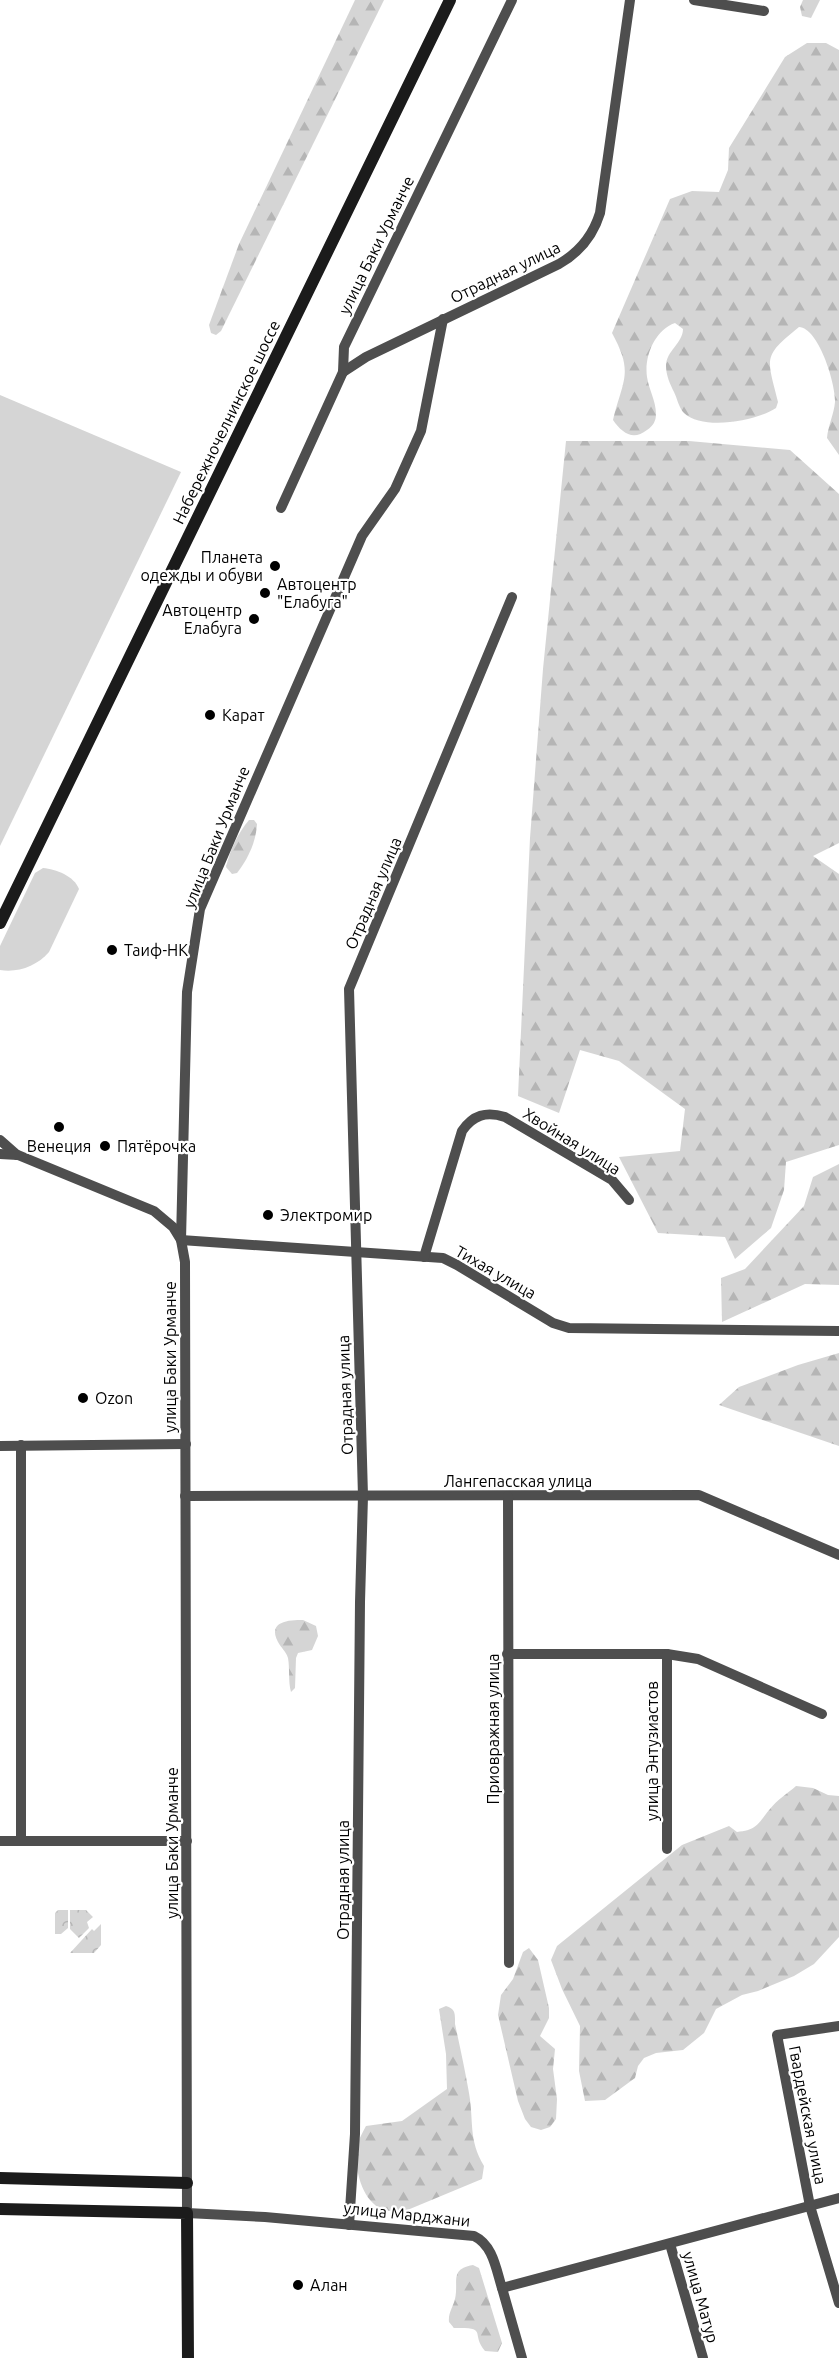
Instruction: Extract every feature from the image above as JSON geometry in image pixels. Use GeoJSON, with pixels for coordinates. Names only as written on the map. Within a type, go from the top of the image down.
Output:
{"type":"FeatureCollection","features":[{"type":"Feature","properties":{"kind":"main road","name":"Набережночелнинское шоссе"},"geometry":{"type":"LineString","coordinates":[[0,923],[450,0]]}},
{"type":"Feature","properties":{"kind":"main road"},"geometry":{"type":"LineString","coordinates":[[0,2178],[187,2183]]}},
{"type":"Feature","properties":{"kind":"main road","name":"улица Марджани"},"geometry":{"type":"LineString","coordinates":[[0,2209],[188,2213]]}},
{"type":"Feature","properties":{"kind":"main road"},"geometry":{"type":"LineString","coordinates":[[188,2213],[188,2358]]}},
{"type":"Feature","properties":{"kind":"street","name":"улица Баки Урманче"},"geometry":{"type":"LineString","coordinates":[[281,508],[343,372],[344,347],[512,0]]}},
{"type":"Feature","properties":{"kind":"street","name":"Отрадная улица"},"geometry":{"type":"LineString","coordinates":[[343,372],[366,357],[568,259],[578,251],[592,233],[600,213],[630,0]]}},
{"type":"Feature","properties":{"kind":"street"},"geometry":{"type":"LineString","coordinates":[[694,0],[764,11]]}},
{"type":"Feature","properties":{"kind":"street","name":"улица Баки Урманче"},"geometry":{"type":"LineString","coordinates":[[188,2213],[185,1262],[181,1240],[187,992],[200,909],[362,536],[395,489],[421,431],[443,319]]}},
{"type":"Feature","properties":{"kind":"street","name":"Отрадная улица"},"geometry":{"type":"LineString","coordinates":[[349,2225],[355,2134],[363,1497],[349,989],[512,597]]}},
{"type":"Feature","properties":{"kind":"street","name":"Хвойная улица"},"geometry":{"type":"LineString","coordinates":[[424,1257],[462,1131],[468,1122],[477,1116],[494,1114],[505,1117],[612,1180],[629,1200]]}},
{"type":"Feature","properties":{"kind":"street"},"geometry":{"type":"LineString","coordinates":[[0,1140],[18,1155],[154,1211],[165,1219],[181,1240]]}},
{"type":"Feature","properties":{"kind":"street"},"geometry":{"type":"LineString","coordinates":[[0,1154],[18,1155]]}},
{"type":"Feature","properties":{"kind":"street","name":"Тихая улица"},"geometry":{"type":"LineString","coordinates":[[181,1240],[443,1258],[457,1264],[553,1323],[569,1328],[839,1331]]}},
{"type":"Feature","properties":{"kind":"street"},"geometry":{"type":"LineString","coordinates":[[0,1446],[186,1444]]}},
{"type":"Feature","properties":{"kind":"street"},"geometry":{"type":"LineString","coordinates":[[21,1445],[21,1840]]}},
{"type":"Feature","properties":{"kind":"street","name":"Лангепасская улица"},"geometry":{"type":"LineString","coordinates":[[185,1496],[699,1495],[839,1555]]}},
{"type":"Feature","properties":{"kind":"street","name":"Приовражная улица"},"geometry":{"type":"LineString","coordinates":[[508,1496],[509,1962]]}},
{"type":"Feature","properties":{"kind":"street"},"geometry":{"type":"LineString","coordinates":[[507,1654],[667,1654],[698,1659],[822,1714]]}},
{"type":"Feature","properties":{"kind":"street","name":"улица Энтузиастов"},"geometry":{"type":"LineString","coordinates":[[667,1654],[667,1849]]}},
{"type":"Feature","properties":{"kind":"street"},"geometry":{"type":"LineString","coordinates":[[0,1841],[187,1841]]}},
{"type":"Feature","properties":{"kind":"street","name":"Гвардейская улица"},"geometry":{"type":"LineString","coordinates":[[839,2026],[777,2035],[810,2206],[839,2303]]}},
{"type":"Feature","properties":{"kind":"street"},"geometry":{"type":"LineString","coordinates":[[502,2288],[839,2198]]}},
{"type":"Feature","properties":{"kind":"street","name":"улица Марджани"},"geometry":{"type":"LineString","coordinates":[[188,2213],[474,2236],[484,2242],[489,2249],[522,2358]]}},
{"type":"Feature","properties":{"kind":"street","name":"улица Матур"},"geometry":{"type":"LineString","coordinates":[[670,2244],[703,2358]]}},
{"type":"Feature","properties":{"kind":"green space"},"geometry":{"type":"Polygon","coordinates":[[[355,0],[384,0],[221,331],[216,335],[211,333],[209,325],[239,244],[355,0]]]}},
{"type":"Feature","properties":{"kind":"green space"},"geometry":{"type":"Polygon","coordinates":[[[803,0],[820,0],[811,18],[802,16],[800,7],[803,0]]]}},
{"type":"Feature","properties":{"kind":"green space"},"geometry":{"type":"Polygon","coordinates":[[[807,43],[826,43],[839,50],[839,455],[827,438],[835,402],[833,383],[825,358],[813,337],[799,327],[779,345],[770,359],[771,376],[778,402],[776,408],[744,420],[716,423],[693,418],[684,413],[681,408],[668,379],[666,366],[683,329],[675,323],[668,326],[652,345],[647,361],[647,377],[656,409],[655,421],[642,433],[628,434],[620,429],[613,420],[623,385],[625,367],[612,333],[670,199],[692,191],[719,192],[728,170],[729,148],[785,57],[807,43]]]}},
{"type":"Feature","properties":{"kind":"green space"},"geometry":{"type":"Polygon","coordinates":[[[0,395],[181,472],[0,846],[0,395]]]}},
{"type":"Feature","properties":{"kind":"green space"},"geometry":{"type":"Polygon","coordinates":[[[566,441],[689,441],[790,450],[839,494],[839,843],[813,856],[839,874],[839,1145],[786,1162],[784,1190],[771,1228],[735,1259],[725,1237],[658,1233],[619,1157],[680,1151],[685,1109],[619,1061],[580,1050],[559,1113],[518,1096],[530,838],[543,669],[566,441]]]}},
{"type":"Feature","properties":{"kind":"green space"},"geometry":{"type":"Polygon","coordinates":[[[249,820],[254,820],[257,824],[253,844],[241,868],[237,873],[232,874],[226,867],[232,848],[249,820]]]}},
{"type":"Feature","properties":{"kind":"green space"},"geometry":{"type":"Polygon","coordinates":[[[43,868],[64,874],[77,884],[79,889],[49,952],[39,961],[27,967],[0,970],[0,946],[35,873],[43,868]]]}},
{"type":"Feature","properties":{"kind":"green space"},"geometry":{"type":"Polygon","coordinates":[[[839,1164],[839,1285],[805,1284],[722,1322],[721,1278],[745,1269],[804,1206],[813,1177],[839,1164]]]}},
{"type":"Feature","properties":{"kind":"green space"},"geometry":{"type":"Polygon","coordinates":[[[839,1353],[839,1446],[719,1405],[739,1387],[798,1365],[839,1353]]]}},
{"type":"Feature","properties":{"kind":"green space"},"geometry":{"type":"Polygon","coordinates":[[[303,1620],[316,1626],[318,1636],[312,1650],[298,1653],[295,1688],[291,1692],[288,1658],[278,1642],[275,1630],[277,1626],[286,1621],[303,1620]]]}},
{"type":"Feature","properties":{"kind":"green space"},"geometry":{"type":"Polygon","coordinates":[[[796,1786],[813,1788],[828,1795],[839,1796],[839,1937],[814,1964],[794,1976],[742,1995],[716,2009],[704,2033],[683,2050],[656,2053],[644,2058],[638,2066],[635,2078],[605,2100],[585,2101],[579,2071],[580,2026],[551,1960],[557,1946],[682,1845],[729,1826],[737,1832],[754,1828],[776,1803],[796,1786]]]}},
{"type":"Feature","properties":{"kind":"green space"},"geometry":{"type":"Polygon","coordinates":[[[58,1910],[68,1910],[68,1928],[61,1934],[55,1934],[55,1913],[58,1910]]]}},
{"type":"Feature","properties":{"kind":"green space"},"geometry":{"type":"Polygon","coordinates":[[[70,1910],[86,1910],[93,1917],[87,1922],[89,1928],[79,1938],[70,1929],[70,1910]]]}},
{"type":"Feature","properties":{"kind":"green space"},"geometry":{"type":"Polygon","coordinates":[[[101,1924],[101,1945],[94,1953],[70,1953],[92,1929],[94,1931],[101,1924]]]}},
{"type":"Feature","properties":{"kind":"green space"},"geometry":{"type":"Polygon","coordinates":[[[529,1948],[538,1960],[549,2008],[549,2018],[540,2036],[555,2049],[553,2069],[557,2099],[556,2119],[550,2127],[541,2130],[531,2127],[518,2101],[498,2015],[501,1995],[513,1979],[523,1952],[529,1948]]]}},
{"type":"Feature","properties":{"kind":"green space"},"geometry":{"type":"Polygon","coordinates":[[[446,2006],[453,2010],[455,2015],[469,2093],[474,2138],[484,2166],[482,2179],[405,2211],[385,2210],[375,2205],[360,2182],[356,2155],[358,2144],[366,2126],[402,2121],[447,2089],[446,2054],[439,2009],[446,2006]]]}},
{"type":"Feature","properties":{"kind":"green space"},"geometry":{"type":"Polygon","coordinates":[[[473,2265],[479,2268],[502,2343],[498,2352],[485,2351],[475,2330],[454,2328],[449,2322],[456,2293],[456,2277],[461,2270],[473,2265]]]}},
{"type":"Feature","properties":{"kind":"place","name":"Планета одежды и обуви"},"geometry":{"type":"Point","coordinates":[275,566]}},
{"type":"Feature","properties":{"kind":"place","name":"Автоцентр \"Елабуга\""},"geometry":{"type":"Point","coordinates":[265,593]}},
{"type":"Feature","properties":{"kind":"place","name":"Автоцентр Елабуга"},"geometry":{"type":"Point","coordinates":[254,619]}},
{"type":"Feature","properties":{"kind":"place","name":"Карат"},"geometry":{"type":"Point","coordinates":[210,715]}},
{"type":"Feature","properties":{"kind":"place","name":"Таиф-НК"},"geometry":{"type":"Point","coordinates":[112,950]}},
{"type":"Feature","properties":{"kind":"place","name":"Венеция"},"geometry":{"type":"Point","coordinates":[59,1127]}},
{"type":"Feature","properties":{"kind":"place","name":"Пятёрочка"},"geometry":{"type":"Point","coordinates":[105,1146]}},
{"type":"Feature","properties":{"kind":"place","name":"Электромир"},"geometry":{"type":"Point","coordinates":[268,1215]}},
{"type":"Feature","properties":{"kind":"place","name":"Ozon"},"geometry":{"type":"Point","coordinates":[83,1398]}},
{"type":"Feature","properties":{"kind":"place","name":"Алан"},"geometry":{"type":"Point","coordinates":[298,2285]}}]}
